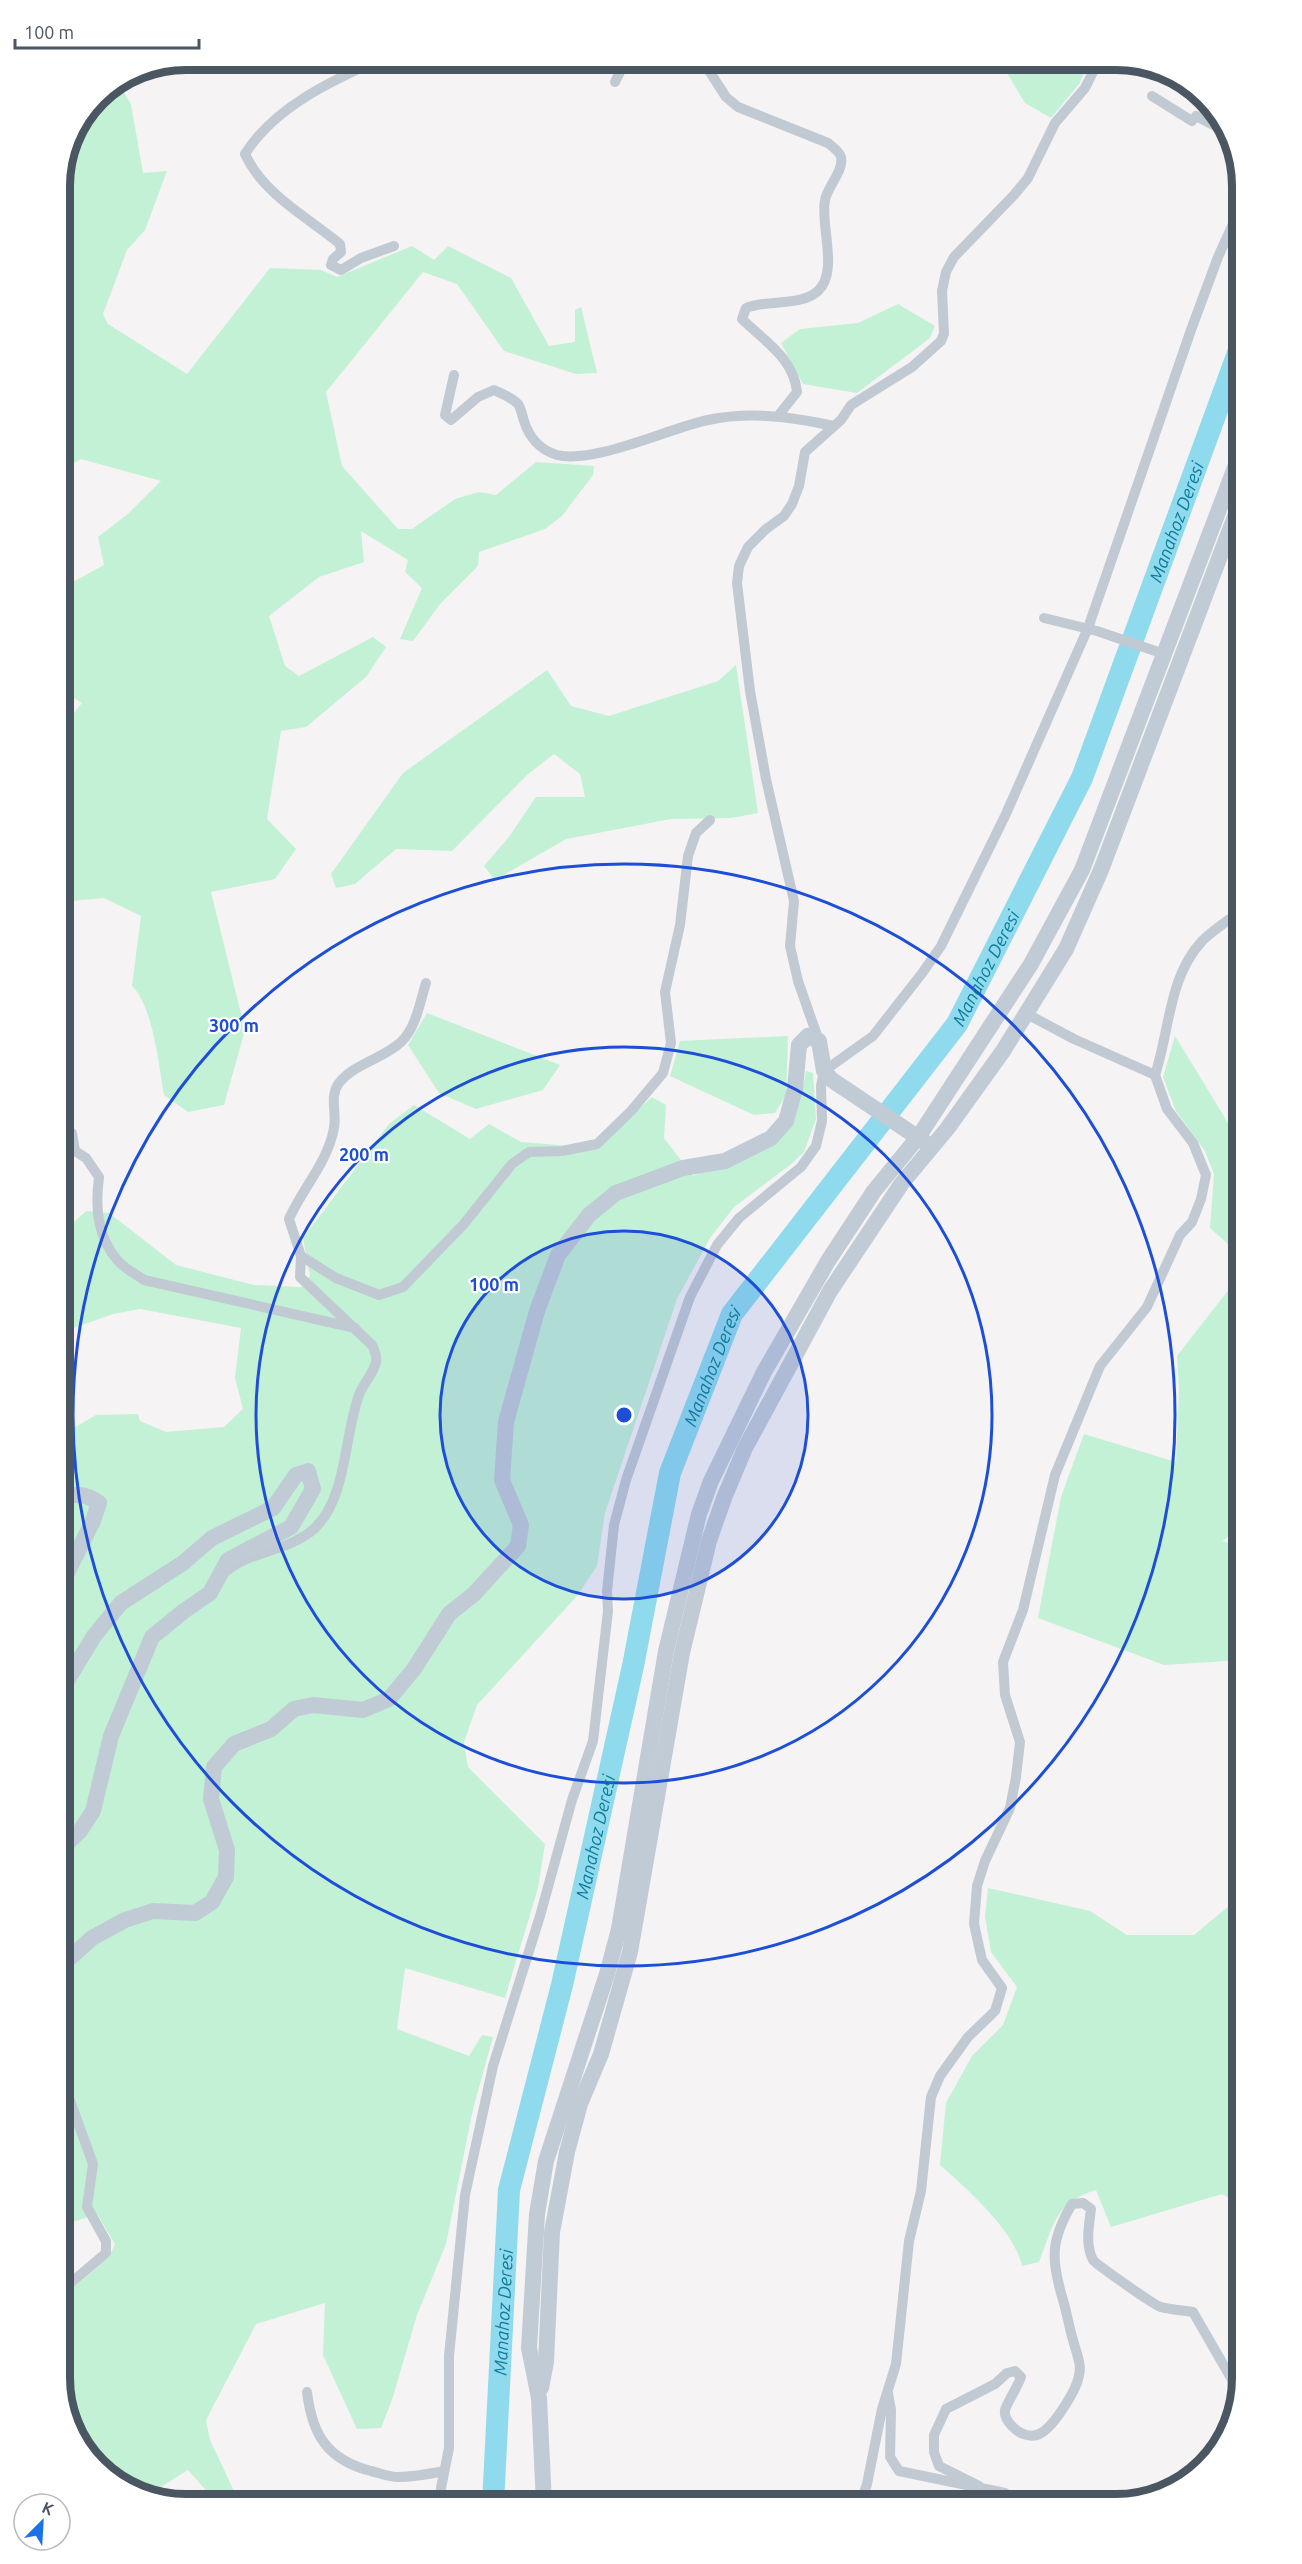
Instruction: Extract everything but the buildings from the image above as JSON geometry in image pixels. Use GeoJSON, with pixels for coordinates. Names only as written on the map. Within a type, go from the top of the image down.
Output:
{"type":"FeatureCollection","features":[{"type":"Feature","properties":{"kind":"main road"},"geometry":{"type":"LineString","coordinates":[[919,1137],[1031,964],[1082,870],[1161,652],[1232,474]]}},
{"type":"Feature","properties":{"kind":"main road"},"geometry":{"type":"LineString","coordinates":[[543,2493],[539,2398],[529,2348],[537,2214],[546,2161],[607,1974],[619,1929],[666,1651],[699,1514],[711,1481],[764,1372],[828,1261],[874,1191],[1027,1014],[1066,949],[1101,870],[1232,524]]}},
{"type":"Feature","properties":{"kind":"main road"},"geometry":{"type":"LineString","coordinates":[[70,1957],[92,1938],[125,1920],[153,1911],[195,1913],[212,1902],[226,1877],[227,1850],[210,1799],[214,1767],[234,1743],[271,1729],[294,1709],[313,1705],[363,1710],[389,1699],[414,1669],[449,1614],[474,1594],[518,1546],[521,1525],[502,1480],[506,1422],[537,1311],[558,1255],[589,1215],[616,1193],[683,1168],[725,1161],[771,1138],[786,1121],[795,1089],[799,1045],[808,1036],[819,1041],[828,1075],[919,1137]]}},
{"type":"Feature","properties":{"kind":"main road"},"geometry":{"type":"LineString","coordinates":[[70,1675],[94,1636],[121,1603],[183,1563],[212,1538],[273,1508],[296,1475],[308,1471],[313,1489],[291,1527],[228,1560],[210,1593],[152,1637],[111,1736],[93,1810],[80,1831],[70,1840]]}},
{"type":"Feature","properties":{"kind":"main road"},"geometry":{"type":"LineString","coordinates":[[70,1495],[87,1494],[99,1503],[93,1521],[70,1566]]}},
{"type":"Feature","properties":{"kind":"street"},"geometry":{"type":"LineString","coordinates":[[356,70],[338,78],[272,121],[256,137],[245,154],[253,173],[296,213],[340,244],[341,252],[333,259],[331,266],[340,270],[361,258],[394,246]]}},
{"type":"Feature","properties":{"kind":"street"},"geometry":{"type":"LineString","coordinates":[[615,82],[621,70]]}},
{"type":"Feature","properties":{"kind":"street"},"geometry":{"type":"LineString","coordinates":[[709,71],[726,97],[738,107],[828,143],[837,150],[841,159],[825,201],[828,274],[818,291],[801,299],[756,304],[746,308],[742,318],[783,358],[796,378],[797,393],[778,416]]}},
{"type":"Feature","properties":{"kind":"street"},"geometry":{"type":"LineString","coordinates":[[819,1041],[798,981],[790,946],[794,901],[766,779],[750,691],[737,583],[739,566],[748,547],[766,529],[784,516],[792,504],[799,486],[805,452],[834,426],[851,405],[912,367],[941,341],[944,333],[942,291],[945,272],[954,257],[1028,178],[1055,123],[1086,88],[1094,71]]}},
{"type":"Feature","properties":{"kind":"street"},"geometry":{"type":"LineString","coordinates":[[1152,96],[1192,121],[1196,116],[1214,125]]}},
{"type":"Feature","properties":{"kind":"street"},"geometry":{"type":"LineString","coordinates":[[441,2493],[449,2448],[449,2356],[465,2195],[493,2066],[540,1916],[572,1800],[593,1740],[608,1611],[607,1591],[614,1525],[626,1480],[690,1297],[717,1245],[739,1218],[801,1167],[816,1146],[822,1121],[820,1086],[828,1075],[873,1036],[941,946],[1005,816],[1093,629],[1191,330],[1232,226]]}},
{"type":"Feature","properties":{"kind":"street"},"geometry":{"type":"LineString","coordinates":[[454,375],[445,415],[451,420],[478,397],[494,390],[508,396],[519,405],[527,430],[542,449],[561,455],[570,456],[604,450],[648,440],[708,420],[745,415],[778,416],[834,426]]}},
{"type":"Feature","properties":{"kind":"street"},"geometry":{"type":"LineString","coordinates":[[1044,618],[1093,629],[1161,652]]}},
{"type":"Feature","properties":{"kind":"street"},"geometry":{"type":"LineString","coordinates":[[301,1256],[336,1278],[380,1295],[403,1287],[463,1225],[512,1164],[529,1152],[562,1151],[597,1144],[632,1111],[663,1073],[666,1063],[671,1043],[665,992],[680,925],[688,856],[696,833],[710,820]]}},
{"type":"Feature","properties":{"kind":"street"},"geometry":{"type":"LineString","coordinates":[[863,2494],[896,2364],[908,2251],[921,2191],[931,2097],[940,2076],[968,2037],[995,2011],[1002,1988],[982,1960],[974,1924],[977,1886],[1010,1808],[1020,1742],[1005,1695],[1003,1662],[1023,1610],[1055,1475],[1100,1366],[1147,1306],[1180,1235],[1192,1222],[1201,1199],[1206,1175],[1192,1143],[1167,1109],[1155,1075],[1163,1053],[1168,1014],[1180,975],[1202,942],[1232,918]]}},
{"type":"Feature","properties":{"kind":"street"},"geometry":{"type":"LineString","coordinates":[[219,1578],[235,1564],[270,1553],[302,1538],[315,1528],[329,1510],[337,1492],[359,1396],[376,1364],[376,1354],[372,1345],[300,1277],[301,1256],[289,1219],[319,1167],[334,1128],[334,1096],[338,1085],[349,1073],[401,1043],[417,1014],[426,983]]}},
{"type":"Feature","properties":{"kind":"street"},"geometry":{"type":"LineString","coordinates":[[1027,1014],[1074,1039],[1155,1075]]}},
{"type":"Feature","properties":{"kind":"street"},"geometry":{"type":"LineString","coordinates":[[72,1133],[75,1151],[86,1158],[99,1178],[96,1198],[99,1229],[118,1262],[144,1280],[355,1328]]}},
{"type":"Feature","properties":{"kind":"street"},"geometry":{"type":"LineString","coordinates":[[70,2101],[93,2164],[87,2207],[106,2241],[106,2253],[70,2283]]}},
{"type":"Feature","properties":{"kind":"street"},"geometry":{"type":"LineString","coordinates":[[979,2486],[939,2466],[934,2452],[934,2435],[946,2409],[995,2384],[1007,2373],[1015,2371],[1022,2377],[1016,2393],[1005,2409],[1006,2418],[1014,2429],[1031,2436],[1041,2433],[1064,2408],[1079,2376],[1078,2357],[1055,2280],[1053,2250],[1063,2219],[1072,2204],[1083,2203],[1091,2209],[1089,2248],[1094,2261],[1106,2272],[1120,2278],[1159,2307],[1193,2312],[1232,2379]]}},
{"type":"Feature","properties":{"kind":"street"},"geometry":{"type":"LineString","coordinates":[[888,2390],[891,2410],[890,2457],[899,2471],[979,2486],[1006,2494]]}},
{"type":"Feature","properties":{"kind":"street"},"geometry":{"type":"LineString","coordinates":[[307,2392],[310,2416],[323,2443],[328,2450],[359,2468],[396,2477],[444,2471]]}},
{"type":"Feature","properties":{"kind":"green space"},"geometry":{"type":"Polygon","coordinates":[[[1008,71],[1085,71],[1079,84],[1051,118],[1025,103],[1007,73],[1008,71]]]}},
{"type":"Feature","properties":{"kind":"green space"},"geometry":{"type":"Polygon","coordinates":[[[122,90],[131,104],[143,173],[167,171],[145,230],[127,250],[103,314],[108,324],[187,374],[270,268],[321,270],[337,277],[412,246],[434,260],[448,246],[511,278],[549,346],[575,342],[575,310],[581,307],[597,373],[576,374],[504,351],[457,284],[423,272],[326,392],[342,466],[398,529],[412,529],[455,499],[479,492],[496,495],[536,462],[594,466],[593,475],[562,516],[545,529],[479,552],[478,566],[440,604],[413,641],[400,639],[422,588],[405,572],[408,560],[361,531],[364,562],[319,577],[269,616],[285,666],[299,676],[373,637],[386,647],[366,677],[306,727],[281,731],[267,819],[296,849],[275,879],[211,892],[245,1030],[224,1105],[188,1112],[164,1095],[150,1022],[139,995],[132,986],[141,916],[104,898],[71,901],[71,717],[82,703],[71,696],[71,583],[104,565],[98,537],[129,513],[161,481],[81,459],[71,465],[71,179],[79,142],[90,122],[99,110],[122,90]]]}},
{"type":"Feature","properties":{"kind":"green space"},"geometry":{"type":"Polygon","coordinates":[[[898,304],[935,326],[930,338],[857,393],[803,384],[781,343],[800,329],[858,323],[898,304]]]}},
{"type":"Feature","properties":{"kind":"green space"},"geometry":{"type":"Polygon","coordinates":[[[736,665],[758,813],[731,818],[671,819],[566,839],[495,880],[484,866],[509,837],[536,797],[585,797],[580,774],[554,754],[527,775],[452,851],[396,849],[355,884],[336,888],[331,874],[403,773],[547,670],[571,706],[609,716],[718,681],[736,665]]]}},
{"type":"Feature","properties":{"kind":"green space"},"geometry":{"type":"Polygon","coordinates":[[[427,1013],[560,1065],[543,1090],[476,1109],[439,1093],[408,1045],[427,1013]]]}},
{"type":"Feature","properties":{"kind":"green space"},"geometry":{"type":"Polygon","coordinates":[[[788,1036],[786,1095],[775,1113],[754,1115],[670,1076],[680,1041],[788,1036]]]}},
{"type":"Feature","properties":{"kind":"green space"},"geometry":{"type":"Polygon","coordinates":[[[1175,1036],[1232,1130],[1232,1534],[1222,1541],[1232,1544],[1232,1661],[1164,1665],[1038,1618],[1061,1497],[1084,1434],[1176,1462],[1179,1391],[1177,1356],[1230,1288],[1229,1245],[1210,1228],[1214,1174],[1205,1151],[1176,1111],[1163,1077],[1175,1036]]]}},
{"type":"Feature","properties":{"kind":"green space"},"geometry":{"type":"Polygon","coordinates":[[[806,1071],[813,1073],[816,1119],[804,1152],[734,1207],[710,1238],[677,1299],[605,1513],[597,1566],[577,1596],[477,1705],[464,1742],[468,1767],[545,1844],[538,1888],[505,1998],[405,1968],[397,2029],[469,2056],[482,2035],[493,2037],[473,2109],[446,2244],[417,2315],[392,2400],[381,2428],[357,2429],[323,2355],[325,2303],[256,2324],[206,2420],[210,2440],[235,2493],[208,2493],[188,2470],[157,2489],[135,2482],[116,2470],[94,2448],[79,2422],[74,2407],[70,2377],[70,2291],[109,2257],[115,2244],[97,2214],[70,2223],[70,1430],[96,1415],[138,1414],[140,1421],[166,1432],[224,1427],[243,1409],[235,1378],[241,1328],[140,1309],[113,1314],[70,1329],[71,1225],[86,1211],[109,1213],[176,1265],[254,1285],[301,1287],[310,1276],[303,1238],[389,1124],[414,1105],[470,1139],[489,1124],[521,1142],[595,1148],[652,1097],[666,1105],[664,1138],[693,1176],[765,1149],[804,1082],[806,1071]]]}},
{"type":"Feature","properties":{"kind":"green space"},"geometry":{"type":"Polygon","coordinates":[[[988,1888],[1090,1911],[1127,1935],[1194,1935],[1232,1903],[1232,2200],[1222,2194],[1111,2227],[1096,2190],[1082,2195],[1063,2209],[1057,2217],[1039,2262],[1022,2266],[1010,2238],[1000,2225],[976,2198],[940,2165],[946,2103],[972,2056],[1003,2025],[1017,1987],[991,1952],[985,1916],[988,1888]]]}},
{"type":"Feature","properties":{"kind":"waterway","name":"Manahoz Deresi"},"geometry":{"type":"LineString","coordinates":[[494,2493],[509,2190],[562,1985],[633,1666],[670,1473],[732,1314],[957,1024],[1082,778],[1232,369]]}}]}
